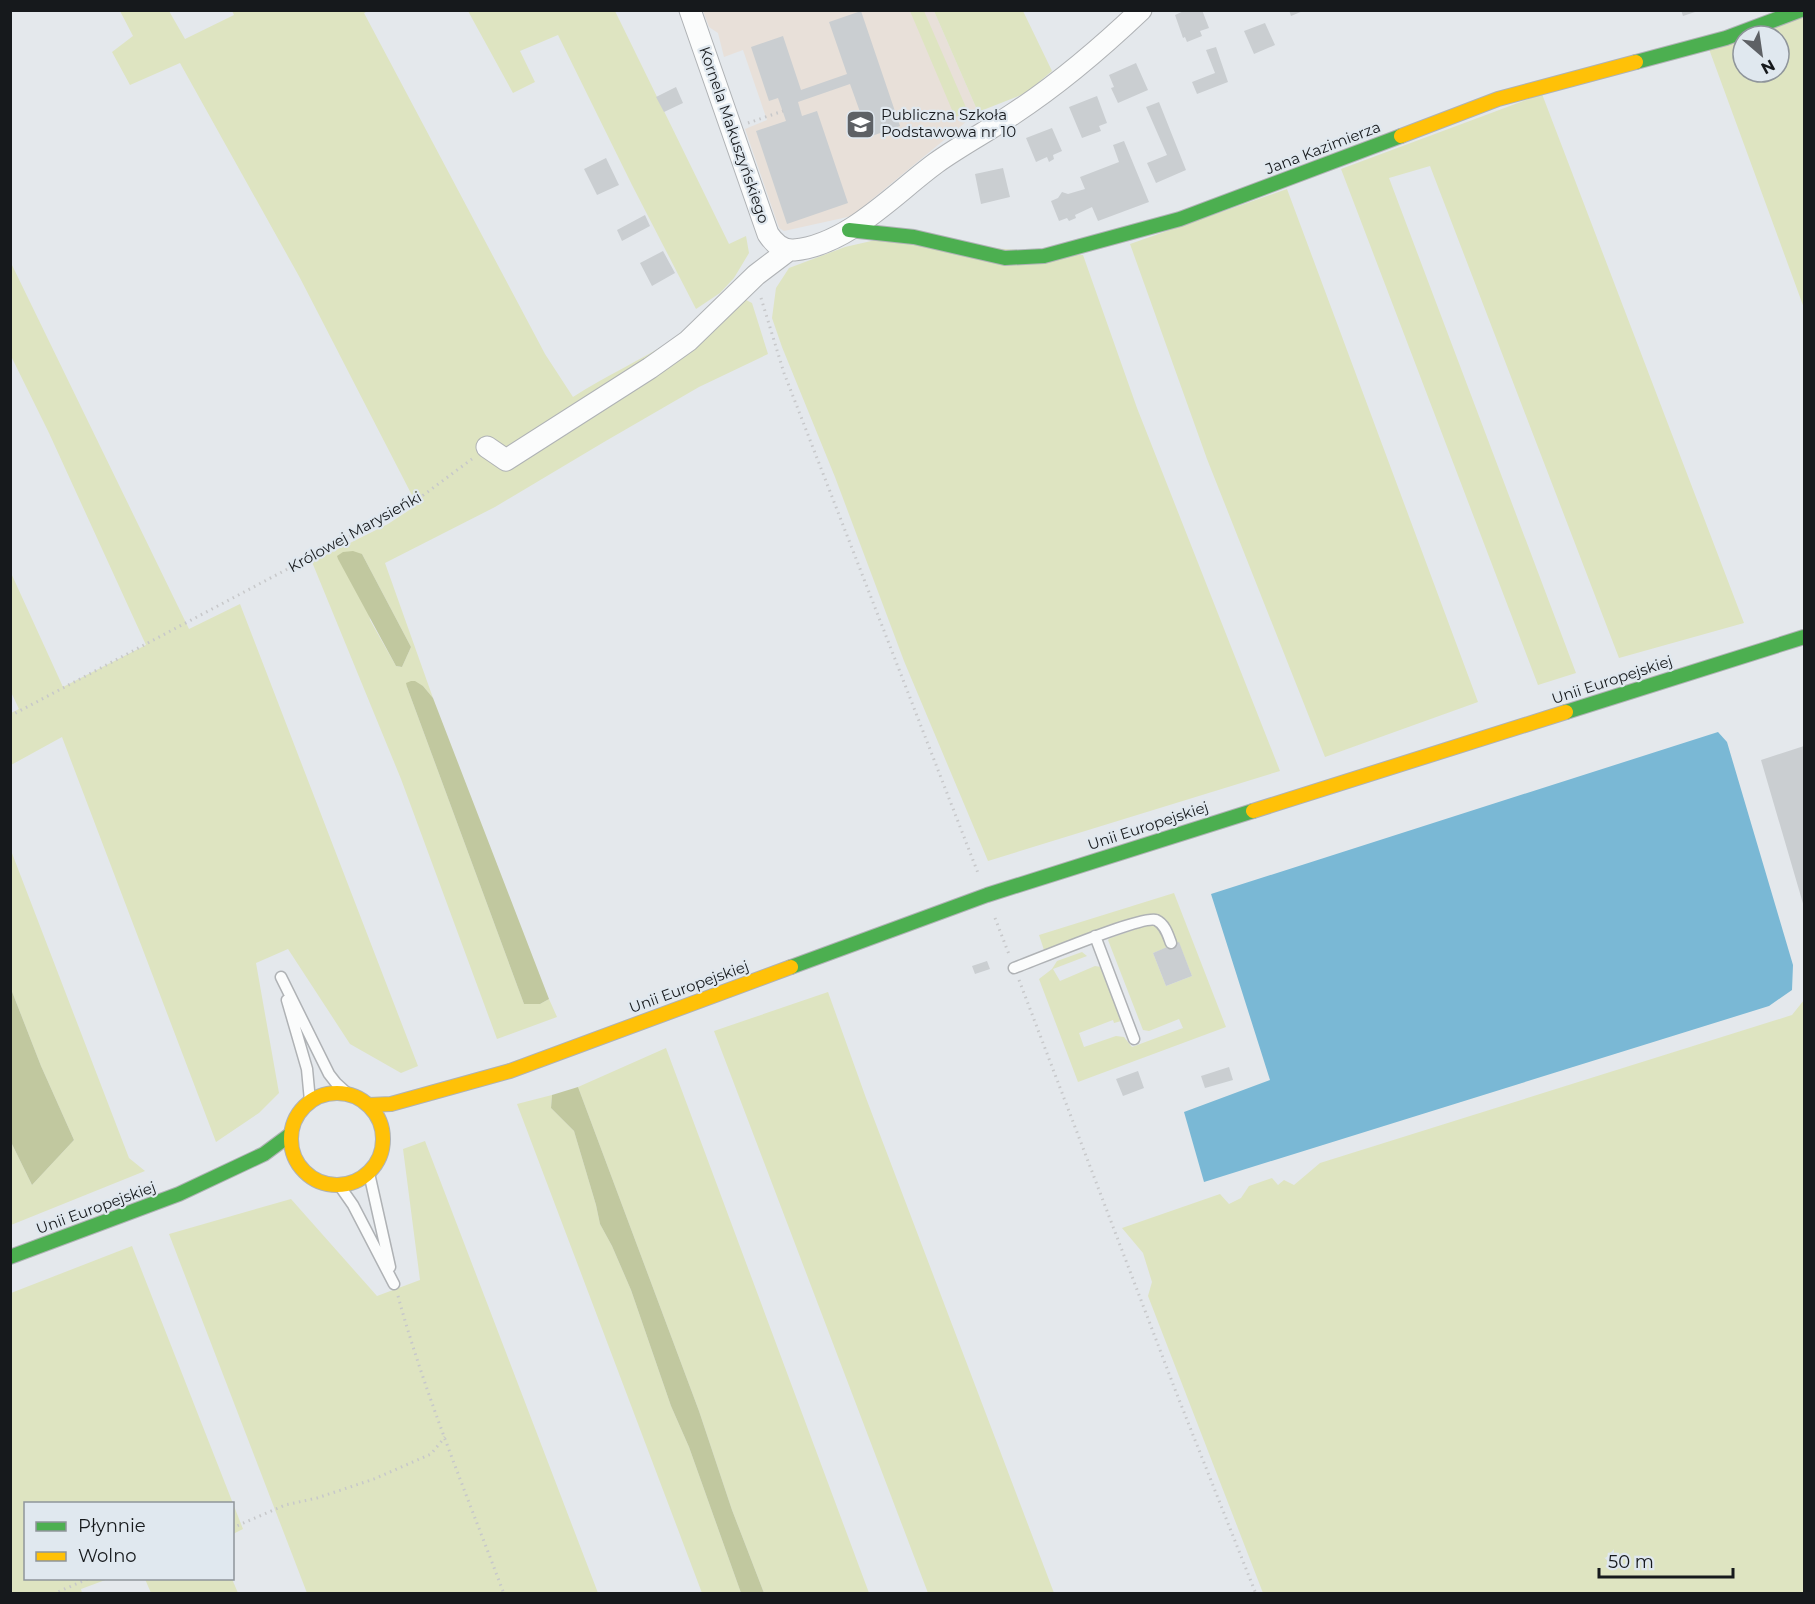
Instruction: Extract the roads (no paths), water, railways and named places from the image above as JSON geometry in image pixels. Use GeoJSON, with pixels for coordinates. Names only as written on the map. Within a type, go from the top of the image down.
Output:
{"type":"FeatureCollection","features":[{"type":"Feature","properties":{"kind":"main road","name":"Jana Kazimierza"},"geometry":{"type":"LineString","coordinates":[[849,230],[914,237],[1005,258],[1044,256],[1180,219],[1498,99],[1726,38],[1801,10]]}},
{"type":"Feature","properties":{"kind":"main road","name":"Unii Europejskiej"},"geometry":{"type":"LineString","coordinates":[[369,1105],[399,1102],[510,1071],[987,895],[1804,637]]}},
{"type":"Feature","properties":{"kind":"main road","name":"Unii Europejskiej"},"geometry":{"type":"LineString","coordinates":[[436,1107],[510,1071]]}},
{"type":"Feature","properties":{"kind":"main road"},"geometry":{"type":"LineString","coordinates":[[333,1092],[347,1093],[369,1105],[381,1121],[384,1135],[378,1162],[369,1173],[357,1181],[330,1185],[318,1181],[301,1167],[292,1152],[292,1126],[298,1114],[310,1101],[333,1092]]}},
{"type":"Feature","properties":{"kind":"main road"},"geometry":{"type":"LineString","coordinates":[[383,1144],[398,1128]]}},
{"type":"Feature","properties":{"kind":"main road","name":"Unii Europejskiej"},"geometry":{"type":"LineString","coordinates":[[10,1257],[194,1189],[267,1152],[291,1134]]}},
{"type":"Feature","properties":{"kind":"main road"},"geometry":{"type":"LineString","coordinates":[[282,1169],[301,1167]]}},
{"type":"Feature","properties":{"kind":"main road","name":"Unii Europejskiej"},"geometry":{"type":"LineString","coordinates":[[194,1189],[252,1176]]}},
{"type":"Feature","properties":{"kind":"street","name":"Kornela Makuszyńskiego"},"geometry":{"type":"LineString","coordinates":[[690,10],[768,234],[776,244],[789,250]]}},
{"type":"Feature","properties":{"kind":"street"},"geometry":{"type":"LineString","coordinates":[[488,447],[506,460],[641,375],[688,341],[756,275],[789,250],[824,242],[849,230],[936,163],[1044,93],[1141,10]]}},
{"type":"Feature","properties":{"kind":"lane"},"geometry":{"type":"LineString","coordinates":[[1014,968],[1095,936],[1148,919],[1160,922],[1171,943]]}},
{"type":"Feature","properties":{"kind":"lane"},"geometry":{"type":"LineString","coordinates":[[1095,936],[1134,1039]]}},
{"type":"Feature","properties":{"kind":"lane"},"geometry":{"type":"LineString","coordinates":[[310,1101],[307,1069],[281,977],[329,1074],[347,1093]]}},
{"type":"Feature","properties":{"kind":"lane"},"geometry":{"type":"LineString","coordinates":[[339,1185],[353,1205],[394,1284],[369,1173]]}},
{"type":"Feature","properties":{"kind":"water"},"geometry":{"type":"Polygon","coordinates":[[[1718,732],[1727,742],[1793,965],[1792,990],[1769,1006],[1204,1182],[1184,1112],[1270,1080],[1211,894],[1718,732]]]}},
{"type":"Feature","properties":{"kind":"place","name":"Publiczna Szkoła Podstawowa nr 10"},"geometry":{"type":"Point","coordinates":[860,124]}}]}
